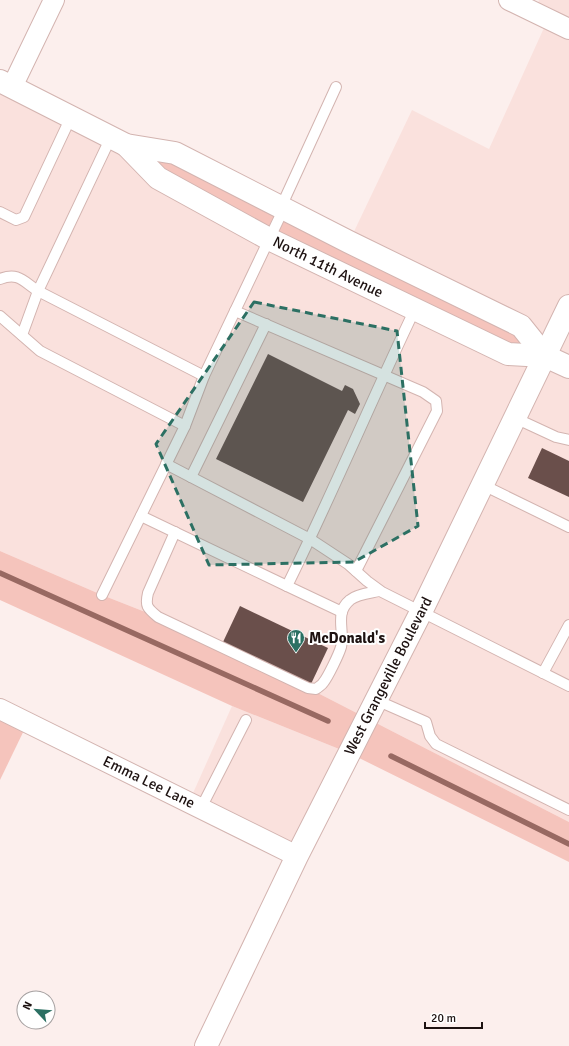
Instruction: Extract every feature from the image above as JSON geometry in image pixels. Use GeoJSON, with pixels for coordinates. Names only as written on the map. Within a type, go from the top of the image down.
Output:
{"type":"FeatureCollection","features":[{"type":"Feature","properties":{"kind":"main road","name":"North 11th Avenue"},"geometry":{"type":"LineString","coordinates":[[6,84],[118,141],[175,153],[349,242],[521,326],[545,356]]}},
{"type":"Feature","properties":{"kind":"main road","name":"North 11th Avenue"},"geometry":{"type":"LineString","coordinates":[[118,141],[158,178],[269,239],[508,354],[545,356],[569,367]]}},
{"type":"Feature","properties":{"kind":"main road","name":"West Grangeville Boulevard"},"geometry":{"type":"LineString","coordinates":[[206,1046],[297,856],[483,485],[569,306]]}},
{"type":"Feature","properties":{"kind":"street"},"geometry":{"type":"LineString","coordinates":[[6,84],[54,0]]}},
{"type":"Feature","properties":{"kind":"street"},"geometry":{"type":"LineString","coordinates":[[509,0],[569,29]]}},
{"type":"Feature","properties":{"kind":"street","name":"Emma Lee Lane"},"geometry":{"type":"LineString","coordinates":[[0,709],[297,856]]}},
{"type":"Feature","properties":{"kind":"lane"},"geometry":{"type":"LineString","coordinates":[[102,595],[185,426],[204,376],[269,239],[336,87]]}},
{"type":"Feature","properties":{"kind":"lane"},"geometry":{"type":"LineString","coordinates":[[0,212],[16,220],[24,217],[71,117]]}},
{"type":"Feature","properties":{"kind":"lane"},"geometry":{"type":"LineString","coordinates":[[22,335],[38,291],[118,141]]}},
{"type":"Feature","properties":{"kind":"lane"},"geometry":{"type":"LineString","coordinates":[[0,279],[9,276],[17,276],[38,291],[204,376]]}},
{"type":"Feature","properties":{"kind":"lane"},"geometry":{"type":"LineString","coordinates":[[287,586],[415,309]]}},
{"type":"Feature","properties":{"kind":"lane"},"geometry":{"type":"LineString","coordinates":[[235,310],[383,376],[423,392],[436,401],[437,411],[356,571]]}},
{"type":"Feature","properties":{"kind":"lane"},"geometry":{"type":"LineString","coordinates":[[0,316],[40,351],[185,426]]}},
{"type":"Feature","properties":{"kind":"lane"},"geometry":{"type":"LineString","coordinates":[[191,477],[266,324]]}},
{"type":"Feature","properties":{"kind":"lane"},"geometry":{"type":"LineString","coordinates":[[516,418],[556,437],[569,440]]}},
{"type":"Feature","properties":{"kind":"lane"},"geometry":{"type":"LineString","coordinates":[[166,464],[310,538],[348,564],[379,591],[569,686]]}},
{"type":"Feature","properties":{"kind":"lane"},"geometry":{"type":"LineString","coordinates":[[483,485],[569,527]]}},
{"type":"Feature","properties":{"kind":"lane"},"geometry":{"type":"LineString","coordinates":[[141,516],[342,612]]}},
{"type":"Feature","properties":{"kind":"lane"},"geometry":{"type":"LineString","coordinates":[[175,532],[148,593],[146,603],[149,610],[158,617],[308,688],[316,689],[323,683],[341,647],[342,635],[340,621],[342,612],[349,600],[379,591]]}},
{"type":"Feature","properties":{"kind":"lane"},"geometry":{"type":"LineString","coordinates":[[543,673],[569,625]]}},
{"type":"Feature","properties":{"kind":"lane"},"geometry":{"type":"LineString","coordinates":[[376,700],[426,722],[430,736],[436,744],[569,810]]}},
{"type":"Feature","properties":{"kind":"lane"},"geometry":{"type":"LineString","coordinates":[[201,808],[246,720]]}},
{"type":"Feature","properties":{"kind":"highlighted area"},"geometry":{"type":"Polygon","coordinates":[[[254,302],[397,331],[418,526],[354,562],[209,565],[156,444],[254,302]]]}},
{"type":"Feature","properties":{"kind":"shaded area"},"geometry":{"type":"Polygon","coordinates":[[[539,0],[569,0],[569,822],[308,688],[158,617],[102,595],[0,551],[0,81],[349,242],[412,110],[489,149],[548,19],[534,12],[539,0]]]}},
{"type":"Feature","properties":{"kind":"shaded area"},"geometry":{"type":"Polygon","coordinates":[[[126,145],[175,153],[521,326],[545,356],[508,354],[269,239],[126,145]]]}},
{"type":"Feature","properties":{"kind":"shaded area"},"geometry":{"type":"Polygon","coordinates":[[[0,551],[102,595],[158,617],[308,688],[569,822],[569,862],[349,753],[232,706],[0,600],[0,551]]]}},
{"type":"Feature","properties":{"kind":"shaded area"},"geometry":{"type":"Polygon","coordinates":[[[232,706],[349,753],[297,856],[189,802],[232,706]]]}},
{"type":"Feature","properties":{"kind":"shaded area"},"geometry":{"type":"Polygon","coordinates":[[[0,709],[28,722],[0,780],[0,709]]]}},
{"type":"Feature","properties":{"kind":"building"},"geometry":{"type":"Polygon","coordinates":[[[268,354],[342,391],[345,385],[353,389],[360,404],[355,414],[348,410],[303,502],[216,459],[268,354]]]}},
{"type":"Feature","properties":{"kind":"building"},"geometry":{"type":"Polygon","coordinates":[[[542,448],[569,461],[569,497],[528,478],[542,448]]]}},
{"type":"Feature","properties":{"kind":"building"},"geometry":{"type":"Polygon","coordinates":[[[240,606],[328,648],[311,684],[223,642],[240,606]]]}},
{"type":"Feature","properties":{"kind":"waterway"},"geometry":{"type":"LineString","coordinates":[[0,573],[328,721]]}},
{"type":"Feature","properties":{"kind":"waterway"},"geometry":{"type":"LineString","coordinates":[[391,756],[569,844]]}},
{"type":"Feature","properties":{"kind":"place","name":"McDonald's"},"geometry":{"type":"Point","coordinates":[296,653]}}]}
